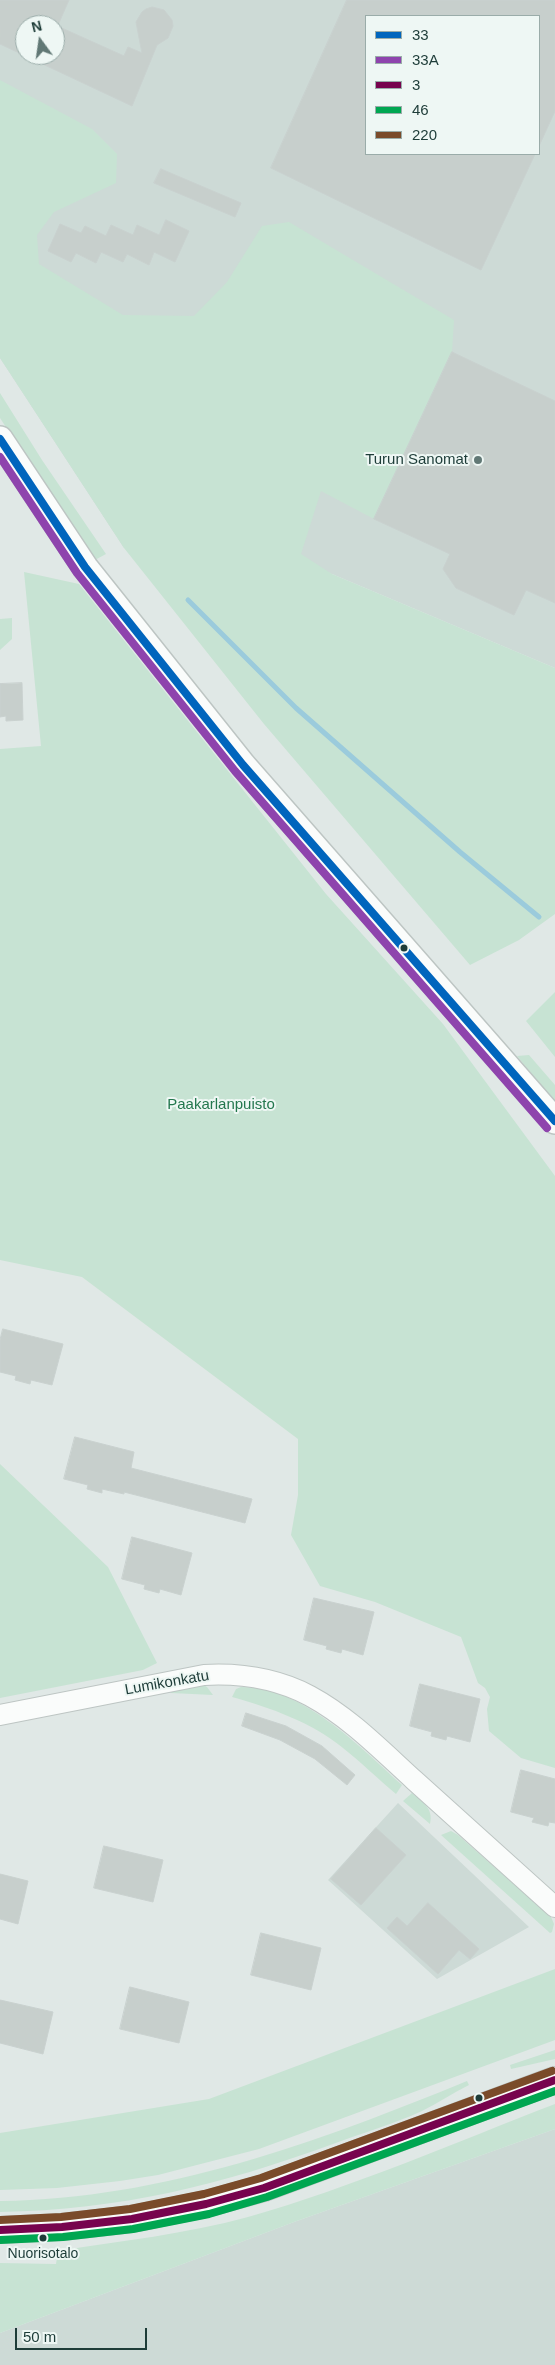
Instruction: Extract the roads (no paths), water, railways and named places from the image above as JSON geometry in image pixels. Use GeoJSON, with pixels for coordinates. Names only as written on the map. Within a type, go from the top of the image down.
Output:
{"type":"FeatureCollection","features":[{"type":"Feature","properties":{"kind":"street"},"geometry":{"type":"LineString","coordinates":[[0,439],[85,567],[243,765],[555,1121]]}},
{"type":"Feature","properties":{"kind":"street","name":"Lumikonkatu"},"geometry":{"type":"LineString","coordinates":[[0,1715],[204,1675],[222,1674],[283,1684],[310,1696],[338,1714],[555,1907]]}},
{"type":"Feature","properties":{"kind":"street"},"geometry":{"type":"LineString","coordinates":[[0,2230],[62,2227],[115,2221],[206,2204],[264,2188],[555,2080]]}},
{"type":"Feature","properties":{"kind":"waterway"},"geometry":{"type":"LineString","coordinates":[[188,600],[296,708],[460,852],[539,917]]}},
{"type":"Feature","properties":{"kind":"place","name":"Turun Sanomat"},"geometry":{"type":"Point","coordinates":[478,460]}},
{"type":"Feature","properties":{"kind":"place","name":"Nuorisotalo"},"geometry":{"type":"Point","coordinates":[43,2238]}},
{"type":"Feature","properties":{"kind":"park label","name":"Paakarlanpuisto"},"geometry":{"type":"Point","coordinates":[221,1105]}}]}
